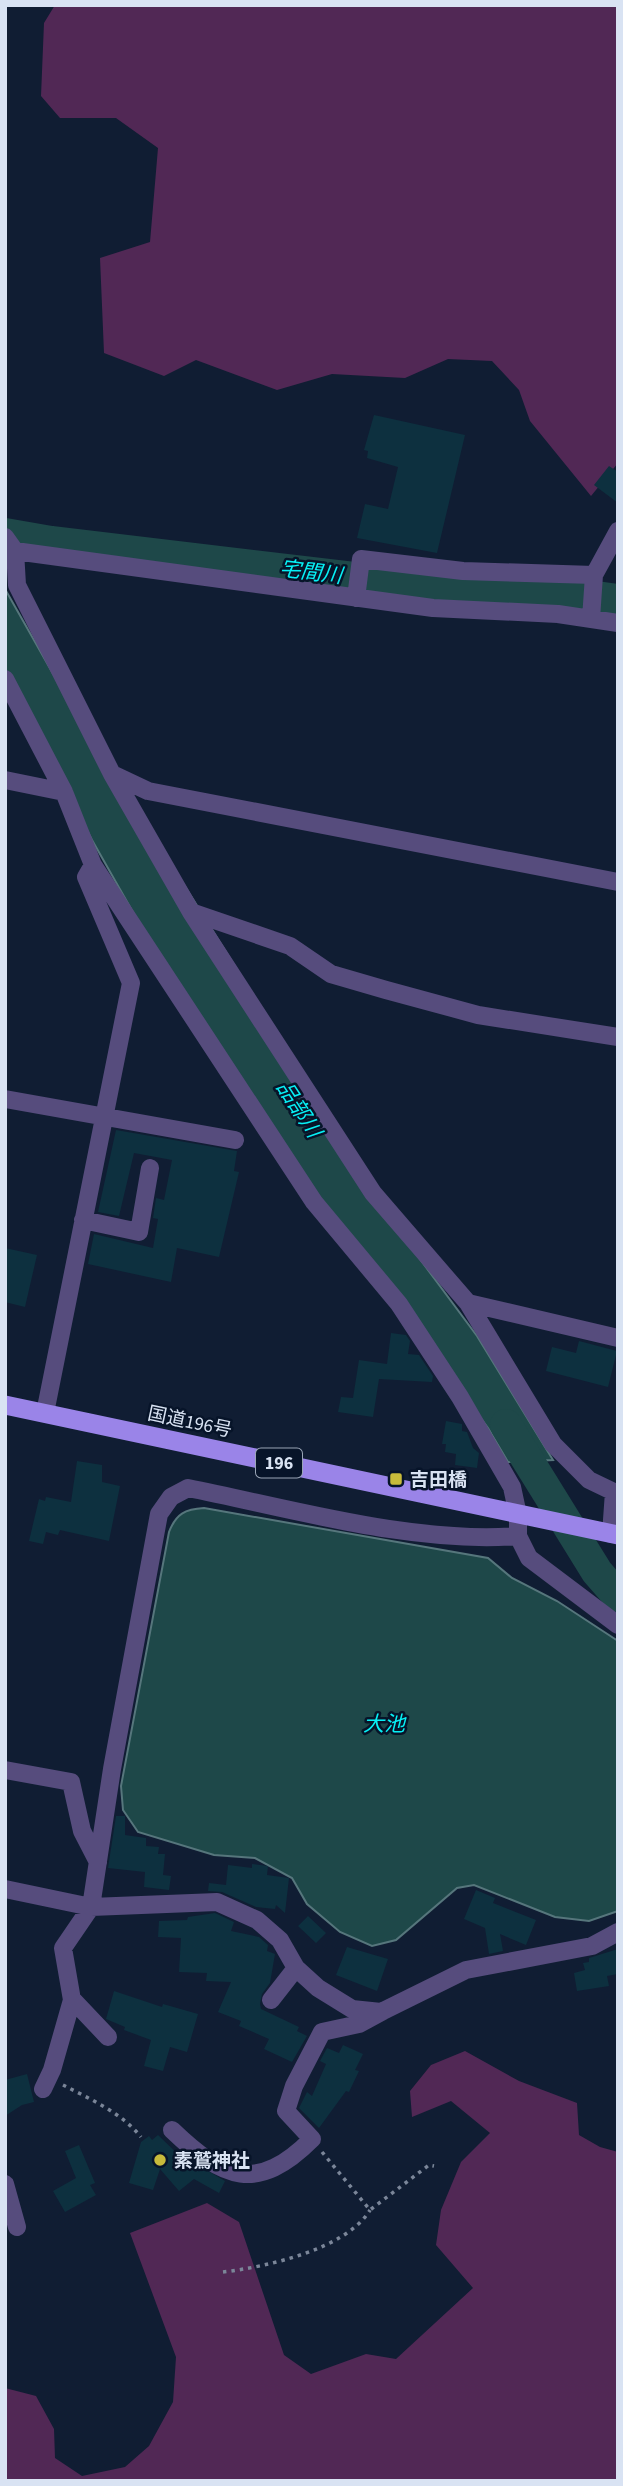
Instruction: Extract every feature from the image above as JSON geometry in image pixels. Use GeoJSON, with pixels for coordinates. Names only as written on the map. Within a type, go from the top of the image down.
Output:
{"type":"FeatureCollection","features":[{"type":"Feature","properties":{"kind":"highway","name":"国道196号"},"geometry":{"type":"LineString","coordinates":[[5,1405],[611,1533]]}},
{"type":"Feature","properties":{"kind":"street"},"geometry":{"type":"LineString","coordinates":[[592,618],[594,576],[618,531]]}},
{"type":"Feature","properties":{"kind":"street"},"geometry":{"type":"LineString","coordinates":[[611,1533],[616,1491],[589,1480],[553,1444],[468,1303],[373,1192],[191,912],[112,775],[17,584],[11,546],[433,608],[592,618],[618,623]]}},
{"type":"Feature","properties":{"kind":"street"},"geometry":{"type":"LineString","coordinates":[[356,597],[361,559],[463,570],[594,576]]}},
{"type":"Feature","properties":{"kind":"street"},"geometry":{"type":"LineString","coordinates":[[5,679],[64,792],[93,865],[314,1202],[399,1304],[460,1397],[512,1487],[518,1515],[518,1536],[529,1558],[618,1625]]}},
{"type":"Feature","properties":{"kind":"street"},"geometry":{"type":"LineString","coordinates":[[112,775],[148,791],[618,882]]}},
{"type":"Feature","properties":{"kind":"street"},"geometry":{"type":"LineString","coordinates":[[5,780],[64,792]]}},
{"type":"Feature","properties":{"kind":"street"},"geometry":{"type":"LineString","coordinates":[[45,1413],[131,984],[86,877],[93,865]]}},
{"type":"Feature","properties":{"kind":"street"},"geometry":{"type":"LineString","coordinates":[[191,912],[290,946],[331,974],[478,1015],[618,1037]]}},
{"type":"Feature","properties":{"kind":"street"},"geometry":{"type":"LineString","coordinates":[[5,1099],[235,1140]]}},
{"type":"Feature","properties":{"kind":"street"},"geometry":{"type":"LineString","coordinates":[[83,1220],[139,1232],[150,1168]]}},
{"type":"Feature","properties":{"kind":"street"},"geometry":{"type":"LineString","coordinates":[[468,1303],[618,1338]]}},
{"type":"Feature","properties":{"kind":"street"},"geometry":{"type":"LineString","coordinates":[[46,2083],[72,1999],[63,1948],[91,1907],[159,1514],[171,1497],[188,1488],[411,1532],[478,1539],[518,1536]]}},
{"type":"Feature","properties":{"kind":"street"},"geometry":{"type":"LineString","coordinates":[[5,1770],[71,1782],[82,1831],[98,1862]]}},
{"type":"Feature","properties":{"kind":"street"},"geometry":{"type":"LineString","coordinates":[[5,1889],[91,1907],[217,1902],[257,1920],[280,1940],[296,1968],[318,1988],[352,2009],[381,2012],[466,1970],[592,1946],[618,1932]]}},
{"type":"Feature","properties":{"kind":"street"},"geometry":{"type":"LineString","coordinates":[[271,2000],[296,1968]]}},
{"type":"Feature","properties":{"kind":"street"},"geometry":{"type":"LineString","coordinates":[[72,1999],[108,2037]]}},
{"type":"Feature","properties":{"kind":"street"},"geometry":{"type":"LineString","coordinates":[[172,2130],[202,2159],[233,2174],[252,2175],[292,2159],[312,2139],[286,2111],[294,2086],[322,2032],[359,2024],[396,2004]]}},
{"type":"Feature","properties":{"kind":"street"},"geometry":{"type":"LineString","coordinates":[[5,2184],[17,2227]]}},
{"type":"Feature","properties":{"kind":"path"},"geometry":{"type":"LineString","coordinates":[[46,2083],[97,2103],[133,2127],[141,2137]]}},
{"type":"Feature","properties":{"kind":"path"},"geometry":{"type":"LineString","coordinates":[[312,2139],[370,2210]]}},
{"type":"Feature","properties":{"kind":"path"},"geometry":{"type":"LineString","coordinates":[[223,2272],[252,2268],[321,2246],[363,2223],[370,2210],[429,2165],[434,2166]]}},
{"type":"Feature","properties":{"kind":"shaded area"},"geometry":{"type":"Polygon","coordinates":[[[55,5],[618,5],[618,463],[591,496],[530,421],[519,390],[492,361],[448,359],[405,378],[332,374],[277,390],[196,360],[164,376],[104,353],[100,258],[150,242],[158,148],[116,118],[60,118],[41,96],[44,23],[55,5]]]}},
{"type":"Feature","properties":{"kind":"shaded area"},"geometry":{"type":"Polygon","coordinates":[[[465,2051],[519,2081],[577,2103],[579,2135],[600,2147],[618,2152],[618,2481],[5,2481],[5,2388],[36,2396],[54,2429],[55,2458],[82,2476],[125,2467],[149,2446],[173,2402],[176,2357],[130,2233],[207,2203],[239,2222],[284,2355],[311,2374],[366,2354],[396,2359],[473,2288],[436,2245],[441,2210],[461,2162],[490,2133],[451,2101],[412,2117],[410,2091],[431,2065],[465,2051]]]}},
{"type":"Feature","properties":{"kind":"water"},"geometry":{"type":"Polygon","coordinates":[[[5,589],[64,693],[408,1243],[477,1336],[553,1460],[508,1462],[488,1428],[314,1190],[147,937],[92,840],[5,672],[5,589]]]}},
{"type":"Feature","properties":{"kind":"water","name":"大池"},"geometry":{"type":"Polygon","coordinates":[[[204,1508],[488,1558],[512,1578],[557,1601],[618,1641],[618,1911],[589,1921],[555,1917],[474,1885],[457,1888],[396,1940],[372,1946],[340,1932],[307,1904],[292,1878],[255,1858],[214,1855],[138,1832],[123,1810],[121,1786],[169,1532],[182,1514],[204,1508]]]}},
{"type":"Feature","properties":{"kind":"building"},"geometry":{"type":"Polygon","coordinates":[[[374,415],[465,435],[437,553],[357,538],[365,504],[388,509],[398,467],[367,458],[368,451],[364,450],[374,415]]]}},
{"type":"Feature","properties":{"kind":"building"},"geometry":{"type":"Polygon","coordinates":[[[609,466],[618,472],[618,503],[594,485],[609,466]]]}},
{"type":"Feature","properties":{"kind":"building"},"geometry":{"type":"Polygon","coordinates":[[[116,1130],[237,1151],[234,1171],[239,1172],[219,1257],[177,1248],[171,1282],[88,1264],[94,1234],[153,1248],[158,1219],[153,1218],[156,1198],[164,1200],[172,1160],[134,1153],[119,1216],[98,1212],[116,1130]]]}},
{"type":"Feature","properties":{"kind":"building"},"geometry":{"type":"Polygon","coordinates":[[[5,1248],[37,1255],[25,1307],[5,1302],[5,1248]]]}},
{"type":"Feature","properties":{"kind":"building"},"geometry":{"type":"Polygon","coordinates":[[[391,1333],[406,1335],[410,1341],[408,1354],[419,1355],[433,1376],[432,1382],[379,1379],[373,1417],[338,1412],[341,1397],[353,1398],[359,1360],[387,1364],[391,1333]]]}},
{"type":"Feature","properties":{"kind":"building"},"geometry":{"type":"Polygon","coordinates":[[[579,1341],[617,1351],[608,1387],[546,1371],[552,1347],[576,1353],[579,1341]]]}},
{"type":"Feature","properties":{"kind":"building"},"geometry":{"type":"Polygon","coordinates":[[[446,1421],[462,1424],[462,1431],[467,1432],[473,1448],[479,1453],[477,1468],[455,1465],[456,1454],[445,1452],[446,1444],[442,1444],[446,1421]]]}},
{"type":"Feature","properties":{"kind":"building"},"geometry":{"type":"Polygon","coordinates":[[[77,1461],[102,1465],[102,1482],[120,1486],[109,1541],[60,1530],[58,1535],[46,1532],[43,1544],[29,1541],[39,1499],[45,1501],[46,1497],[71,1502],[77,1461]]]}},
{"type":"Feature","properties":{"kind":"building"},"geometry":{"type":"Polygon","coordinates":[[[116,1816],[125,1816],[125,1835],[146,1838],[146,1846],[159,1847],[158,1854],[165,1854],[163,1875],[171,1876],[169,1890],[144,1887],[145,1872],[108,1868],[116,1816]]]}},
{"type":"Feature","properties":{"kind":"building"},"geometry":{"type":"Polygon","coordinates":[[[252,1864],[268,1866],[267,1875],[289,1878],[285,1913],[276,1905],[275,1909],[256,1907],[222,1892],[208,1891],[209,1883],[226,1885],[228,1865],[252,1868],[252,1864]]]}},
{"type":"Feature","properties":{"kind":"building"},"geometry":{"type":"Polygon","coordinates":[[[476,1890],[495,1898],[493,1903],[536,1920],[526,1945],[500,1934],[503,1951],[489,1954],[485,1928],[464,1919],[476,1890]]]}},
{"type":"Feature","properties":{"kind":"building"},"geometry":{"type":"Polygon","coordinates":[[[215,1913],[234,1922],[231,1931],[259,1937],[268,1945],[267,1951],[275,1954],[270,1983],[262,1994],[260,2004],[261,2009],[299,2027],[297,2031],[307,2036],[292,2062],[264,2049],[269,2039],[239,2026],[241,2021],[218,2012],[231,1982],[206,1981],[207,1973],[179,1972],[181,1938],[158,1937],[159,1921],[187,1920],[188,1917],[215,1913]]]}},
{"type":"Feature","properties":{"kind":"building"},"geometry":{"type":"Polygon","coordinates":[[[308,1916],[326,1933],[316,1943],[298,1926],[308,1916]]]}},
{"type":"Feature","properties":{"kind":"building"},"geometry":{"type":"Polygon","coordinates":[[[347,1947],[388,1959],[377,1991],[336,1975],[347,1947]]]}},
{"type":"Feature","properties":{"kind":"building"},"geometry":{"type":"Polygon","coordinates":[[[618,1949],[618,1974],[607,1976],[609,1986],[577,1991],[574,1973],[585,1970],[583,1963],[589,1962],[589,1958],[618,1949]]]}},
{"type":"Feature","properties":{"kind":"building"},"geometry":{"type":"Polygon","coordinates":[[[114,1991],[162,2007],[163,2004],[198,2014],[187,2052],[170,2047],[163,2071],[144,2066],[151,2040],[124,2030],[125,2027],[106,2019],[114,1991]]]}},
{"type":"Feature","properties":{"kind":"building"},"geometry":{"type":"Polygon","coordinates":[[[343,2045],[363,2054],[355,2070],[359,2071],[349,2092],[346,2091],[319,2128],[299,2108],[307,2092],[312,2096],[326,2064],[320,2061],[327,2048],[339,2053],[343,2045]]]}},
{"type":"Feature","properties":{"kind":"building"},"geometry":{"type":"Polygon","coordinates":[[[27,2074],[34,2102],[22,2105],[5,2116],[5,2080],[27,2074]]]}},
{"type":"Feature","properties":{"kind":"building"},"geometry":{"type":"Polygon","coordinates":[[[158,2135],[185,2161],[188,2159],[225,2181],[219,2193],[194,2179],[179,2191],[160,2169],[153,2190],[129,2183],[141,2142],[149,2136],[152,2140],[158,2135]]]}},
{"type":"Feature","properties":{"kind":"building"},"geometry":{"type":"Polygon","coordinates":[[[79,2145],[95,2183],[90,2185],[96,2195],[65,2212],[53,2191],[76,2178],[65,2151],[79,2145]]]}},
{"type":"Feature","properties":{"kind":"waterway","name":"宅間川"},"geometry":{"type":"LineString","coordinates":[[5,534],[51,542],[405,584],[575,594],[618,600]]}},
{"type":"Feature","properties":{"kind":"waterway","name":"品部川"},"geometry":{"type":"LineString","coordinates":[[506,1425],[597,1572],[618,1596]]}},
{"type":"Feature","properties":{"kind":"place","name":"吉田橋"},"geometry":{"type":"Point","coordinates":[396,1479]}},
{"type":"Feature","properties":{"kind":"place","name":"素鷲神社"},"geometry":{"type":"Point","coordinates":[160,2160]}}]}
